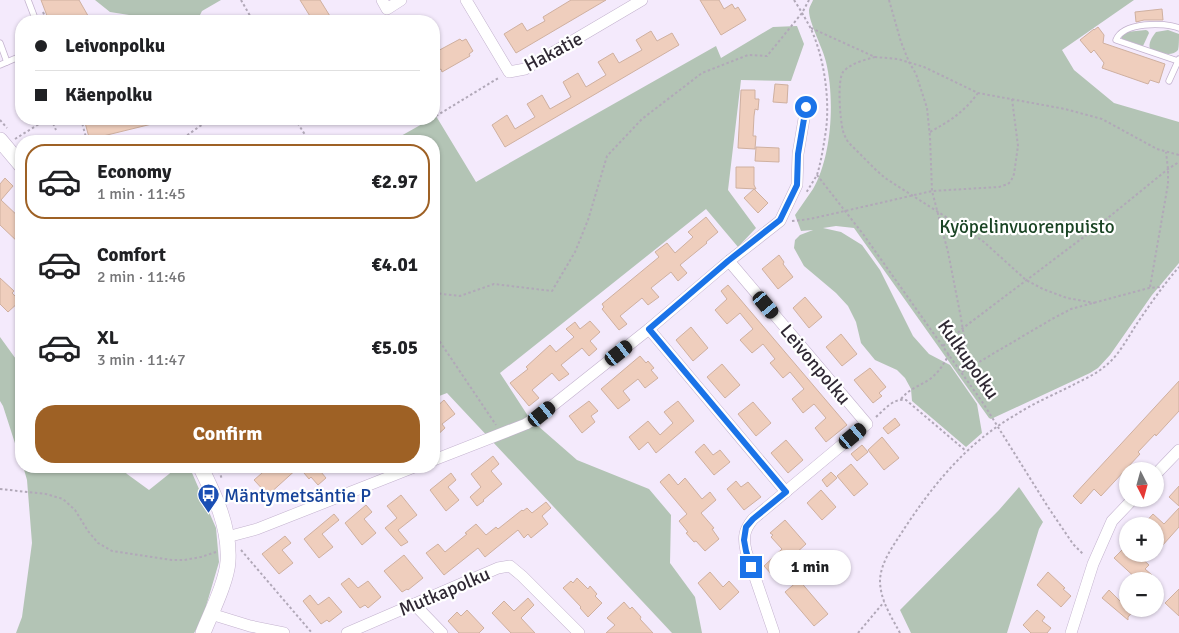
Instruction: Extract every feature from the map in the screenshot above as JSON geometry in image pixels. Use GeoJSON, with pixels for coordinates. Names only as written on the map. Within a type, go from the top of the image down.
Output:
{"type":"FeatureCollection","features":[{"type":"Feature","properties":{"kind":"street"},"geometry":{"type":"LineString","coordinates":[[382,0],[387,9],[401,0]]}},
{"type":"Feature","properties":{"kind":"street","name":"Hakatie"},"geometry":{"type":"LineString","coordinates":[[466,0],[508,72],[525,69],[642,0]]}},
{"type":"Feature","properties":{"kind":"street"},"geometry":{"type":"LineString","coordinates":[[440,458],[526,424],[542,414],[649,329],[728,261],[780,220],[797,185],[798,154],[806,107]]}},
{"type":"Feature","properties":{"kind":"street"},"geometry":{"type":"LineString","coordinates":[[0,140],[15,158]]}},
{"type":"Feature","properties":{"kind":"street","name":"Leivonpolku"},"geometry":{"type":"LineString","coordinates":[[728,261],[867,424]]}},
{"type":"Feature","properties":{"kind":"street"},"geometry":{"type":"LineString","coordinates":[[649,329],[786,492]]}},
{"type":"Feature","properties":{"kind":"street"},"geometry":{"type":"LineString","coordinates":[[774,633],[746,551],[744,540],[746,527],[753,519],[867,424]]}},
{"type":"Feature","properties":{"kind":"street"},"geometry":{"type":"LineString","coordinates":[[1164,466],[1179,450]]}},
{"type":"Feature","properties":{"kind":"street"},"geometry":{"type":"LineString","coordinates":[[203,473],[218,506],[231,544],[226,572],[203,633]]}},
{"type":"Feature","properties":{"kind":"street"},"geometry":{"type":"LineString","coordinates":[[231,544],[257,529],[399,473]]}},
{"type":"Feature","properties":{"kind":"street"},"geometry":{"type":"LineString","coordinates":[[1071,633],[1093,564],[1112,520],[1124,508]]}},
{"type":"Feature","properties":{"kind":"street","name":"Mutkapolku"},"geometry":{"type":"LineString","coordinates":[[347,633],[498,568],[510,566],[579,633]]}},
{"type":"Feature","properties":{"kind":"street"},"geometry":{"type":"LineString","coordinates":[[414,604],[442,633]]}},
{"type":"Feature","properties":{"kind":"street"},"geometry":{"type":"LineString","coordinates":[[211,614],[250,626],[284,633]]}},
{"type":"Feature","properties":{"kind":"lane"},"geometry":{"type":"LineString","coordinates":[[28,0],[34,15]]}},
{"type":"Feature","properties":{"kind":"lane"},"geometry":{"type":"LineString","coordinates":[[1169,81],[1179,60],[1116,40],[1122,32],[1149,24],[1172,25],[1179,28]]}},
{"type":"Feature","properties":{"kind":"lane"},"geometry":{"type":"LineString","coordinates":[[0,43],[7,62]]}},
{"type":"Feature","properties":{"kind":"lane"},"geometry":{"type":"LineString","coordinates":[[0,65],[15,59]]}},
{"type":"Feature","properties":{"kind":"path"},"geometry":{"type":"LineString","coordinates":[[241,0],[249,15]]}},
{"type":"Feature","properties":{"kind":"path"},"geometry":{"type":"LineString","coordinates":[[440,294],[460,296],[494,284],[552,291],[575,252],[588,220],[607,156],[642,119],[702,73],[748,55],[767,56],[802,13],[809,0]]}},
{"type":"Feature","properties":{"kind":"path"},"geometry":{"type":"LineString","coordinates":[[889,0],[908,62],[916,74],[927,108],[930,132],[932,191],[948,252],[969,368]]}},
{"type":"Feature","properties":{"kind":"path"},"geometry":{"type":"LineString","coordinates":[[810,28],[875,57]]}},
{"type":"Feature","properties":{"kind":"path"},"geometry":{"type":"LineString","coordinates":[[1095,303],[1067,298],[1026,280],[984,242],[885,178],[848,142],[843,132],[839,87],[841,76],[847,68],[864,60],[875,57],[892,58],[924,67],[978,92],[1065,109],[1102,119],[1156,149],[1179,155]]}},
{"type":"Feature","properties":{"kind":"path"},"geometry":{"type":"LineString","coordinates":[[440,114],[508,72]]}},
{"type":"Feature","properties":{"kind":"path"},"geometry":{"type":"LineString","coordinates":[[930,132],[959,115],[978,92]]}},
{"type":"Feature","properties":{"kind":"path"},"geometry":{"type":"LineString","coordinates":[[792,222],[932,191],[1004,186],[1011,181],[1014,174],[1018,146],[1012,99]]}},
{"type":"Feature","properties":{"kind":"path"},"geometry":{"type":"LineString","coordinates":[[21,135],[37,125]]}},
{"type":"Feature","properties":{"kind":"path"},"geometry":{"type":"LineString","coordinates":[[54,125],[56,130]]}},
{"type":"Feature","properties":{"kind":"path"},"geometry":{"type":"LineString","coordinates":[[187,135],[202,125]]}},
{"type":"Feature","properties":{"kind":"path"},"geometry":{"type":"LineString","coordinates":[[1149,288],[1168,184],[1166,152]]}},
{"type":"Feature","properties":{"kind":"path"},"geometry":{"type":"LineString","coordinates":[[943,346],[963,328],[1093,230],[1179,162]]}},
{"type":"Feature","properties":{"kind":"path","name":"Kulkupolku"},"geometry":{"type":"LineString","coordinates":[[817,174],[962,372],[1065,532],[1093,564]]}},
{"type":"Feature","properties":{"kind":"path"},"geometry":{"type":"LineString","coordinates":[[900,633],[884,602],[880,581],[882,570],[885,560],[899,537],[945,473],[978,440],[998,426],[1018,413],[1105,367],[1124,343],[1162,287],[1179,267]]}},
{"type":"Feature","properties":{"kind":"path"},"geometry":{"type":"LineString","coordinates":[[962,372],[1071,309],[1149,288],[1162,287]]}},
{"type":"Feature","properties":{"kind":"path"},"geometry":{"type":"LineString","coordinates":[[440,342],[502,433]]}},
{"type":"Feature","properties":{"kind":"path"},"geometry":{"type":"LineString","coordinates":[[867,424],[895,401],[929,380],[941,369],[949,354]]}},
{"type":"Feature","properties":{"kind":"path"},"geometry":{"type":"LineString","coordinates":[[900,399],[906,400],[915,407],[966,451]]}},
{"type":"Feature","properties":{"kind":"path"},"geometry":{"type":"LineString","coordinates":[[0,489],[46,494],[63,499],[75,510],[98,543],[112,551],[184,560],[201,557],[231,544],[312,633]]}},
{"type":"Feature","properties":{"kind":"path"},"geometry":{"type":"LineString","coordinates":[[858,633],[884,602]]}},
{"type":"Feature","properties":{"kind":"green space"},"geometry":{"type":"Polygon","coordinates":[[[95,0],[221,0],[202,11],[200,15],[129,15],[110,12],[95,0]]]}},
{"type":"Feature","properties":{"kind":"green space","name":"Kyöpelinvuorenpuisto"},"geometry":{"type":"Polygon","coordinates":[[[813,0],[1134,0],[1062,50],[1074,70],[1114,103],[1179,122],[1179,263],[1152,295],[1110,355],[1098,368],[991,419],[854,228],[836,226],[823,228],[841,232],[862,245],[880,270],[913,336],[929,354],[950,365],[977,404],[982,433],[966,447],[912,401],[911,389],[905,378],[897,370],[875,360],[861,343],[856,322],[848,306],[836,293],[804,266],[794,248],[795,240],[800,235],[813,230],[801,231],[795,215],[813,189],[819,176],[828,144],[830,127],[829,77],[810,16],[809,10],[813,0]]]}},
{"type":"Feature","properties":{"kind":"green space"},"geometry":{"type":"Polygon","coordinates":[[[797,26],[804,44],[791,81],[741,80],[728,190],[756,228],[738,247],[706,209],[500,373],[530,419],[577,460],[649,489],[671,515],[670,563],[695,597],[702,633],[672,633],[447,393],[440,396],[440,135],[403,135],[420,125],[440,125],[440,123],[476,182],[716,46],[721,58],[773,27],[797,26]]]}},
{"type":"Feature","properties":{"kind":"green space"},"geometry":{"type":"Polygon","coordinates":[[[1146,30],[1149,33],[1143,46],[1122,39],[1121,35],[1126,32],[1146,30]]]}},
{"type":"Feature","properties":{"kind":"green space"},"geometry":{"type":"Polygon","coordinates":[[[1168,30],[1179,34],[1178,50],[1168,54],[1150,49],[1150,42],[1156,32],[1168,30]]]}},
{"type":"Feature","properties":{"kind":"green space"},"geometry":{"type":"Polygon","coordinates":[[[0,337],[15,358],[15,443],[0,401],[0,337]]]}},
{"type":"Feature","properties":{"kind":"green space"},"geometry":{"type":"Polygon","coordinates":[[[25,473],[126,473],[149,490],[170,473],[192,473],[216,528],[219,562],[202,620],[194,633],[16,633],[22,617],[32,543],[25,473]]]}},
{"type":"Feature","properties":{"kind":"green space"},"geometry":{"type":"Polygon","coordinates":[[[1019,487],[1043,522],[1039,529],[1007,633],[911,633],[900,610],[999,510],[1019,487]]]}},
{"type":"Feature","properties":{"kind":"building"},"geometry":{"type":"Polygon","coordinates":[[[41,0],[79,0],[88,15],[47,15],[41,0]]]}},
{"type":"Feature","properties":{"kind":"building"},"geometry":{"type":"Polygon","coordinates":[[[300,0],[320,0],[329,15],[309,15],[300,0]]]}},
{"type":"Feature","properties":{"kind":"building"},"geometry":{"type":"Polygon","coordinates":[[[571,0],[606,0],[516,53],[504,34],[522,23],[527,31],[545,21],[543,17],[571,0]]]}},
{"type":"Feature","properties":{"kind":"building"},"geometry":{"type":"Polygon","coordinates":[[[700,0],[719,0],[724,9],[732,4],[735,9],[738,7],[746,20],[721,35],[700,0]]]}},
{"type":"Feature","properties":{"kind":"building"},"geometry":{"type":"Polygon","coordinates":[[[1162,9],[1163,20],[1136,22],[1135,12],[1162,9]]]}},
{"type":"Feature","properties":{"kind":"building"},"geometry":{"type":"Polygon","coordinates":[[[1098,27],[1104,35],[1103,43],[1165,64],[1159,83],[1150,80],[1148,84],[1102,68],[1104,63],[1094,50],[1091,53],[1080,40],[1098,27]]]}},
{"type":"Feature","properties":{"kind":"building"},"geometry":{"type":"Polygon","coordinates":[[[651,31],[657,41],[672,33],[679,45],[505,147],[492,125],[507,115],[515,129],[535,117],[527,104],[542,95],[550,109],[571,97],[563,82],[578,73],[586,87],[606,75],[598,62],[613,53],[619,63],[642,50],[636,40],[651,31]]]}},
{"type":"Feature","properties":{"kind":"building"},"geometry":{"type":"Polygon","coordinates":[[[460,39],[462,41],[466,39],[473,51],[469,54],[470,56],[442,72],[440,70],[440,50],[460,39]]]}},
{"type":"Feature","properties":{"kind":"building"},"geometry":{"type":"Polygon","coordinates":[[[775,84],[788,85],[787,103],[773,102],[775,84]]]}},
{"type":"Feature","properties":{"kind":"building"},"geometry":{"type":"Polygon","coordinates":[[[741,90],[755,90],[755,99],[759,99],[758,110],[755,109],[754,116],[753,136],[756,136],[755,149],[738,148],[741,90]]]}},
{"type":"Feature","properties":{"kind":"building"},"geometry":{"type":"Polygon","coordinates":[[[86,125],[148,125],[107,135],[88,135],[86,125]]]}},
{"type":"Feature","properties":{"kind":"building"},"geometry":{"type":"Polygon","coordinates":[[[756,147],[779,148],[779,162],[755,161],[756,147]]]}},
{"type":"Feature","properties":{"kind":"building"},"geometry":{"type":"Polygon","coordinates":[[[736,167],[754,167],[754,185],[756,189],[736,188],[736,167]]]}},
{"type":"Feature","properties":{"kind":"building"},"geometry":{"type":"Polygon","coordinates":[[[5,178],[13,186],[1,200],[15,213],[15,239],[0,225],[0,184],[5,178]]]}},
{"type":"Feature","properties":{"kind":"building"},"geometry":{"type":"Polygon","coordinates":[[[754,189],[768,203],[758,213],[744,198],[754,189]]]}},
{"type":"Feature","properties":{"kind":"building"},"geometry":{"type":"Polygon","coordinates":[[[706,217],[718,232],[680,265],[687,273],[678,281],[671,272],[651,288],[659,297],[648,305],[642,298],[620,316],[627,324],[619,330],[602,309],[604,307],[602,304],[659,257],[655,252],[667,243],[675,253],[693,237],[688,232],[706,217]]]}},
{"type":"Feature","properties":{"kind":"building"},"geometry":{"type":"Polygon","coordinates":[[[779,255],[793,277],[778,289],[762,269],[779,255]]]}},
{"type":"Feature","properties":{"kind":"building"},"geometry":{"type":"Polygon","coordinates":[[[0,278],[14,291],[12,293],[15,296],[15,306],[8,312],[0,304],[0,278]]]}},
{"type":"Feature","properties":{"kind":"building"},"geometry":{"type":"Polygon","coordinates":[[[728,285],[847,425],[826,442],[815,428],[826,418],[814,404],[803,413],[792,399],[804,389],[790,372],[783,378],[770,363],[775,359],[763,344],[752,353],[740,340],[753,329],[740,313],[727,324],[715,310],[727,299],[721,291],[728,285]]]}},
{"type":"Feature","properties":{"kind":"building"},"geometry":{"type":"Polygon","coordinates":[[[805,297],[822,317],[809,328],[793,308],[805,297]]]}},
{"type":"Feature","properties":{"kind":"building"},"geometry":{"type":"Polygon","coordinates":[[[590,321],[600,332],[590,341],[597,349],[589,356],[582,348],[561,365],[569,374],[559,381],[552,373],[532,390],[539,398],[529,406],[510,383],[528,369],[526,367],[550,345],[556,352],[574,337],[566,329],[575,322],[580,329],[590,321]]]}},
{"type":"Feature","properties":{"kind":"building"},"geometry":{"type":"Polygon","coordinates":[[[691,327],[708,348],[693,361],[676,340],[691,327]]]}},
{"type":"Feature","properties":{"kind":"building"},"geometry":{"type":"Polygon","coordinates":[[[841,334],[857,354],[842,366],[826,347],[841,334]]]}},
{"type":"Feature","properties":{"kind":"building"},"geometry":{"type":"Polygon","coordinates":[[[640,356],[654,368],[651,370],[658,378],[645,388],[638,379],[623,391],[630,400],[618,409],[601,389],[640,356]]]}},
{"type":"Feature","properties":{"kind":"building"},"geometry":{"type":"Polygon","coordinates":[[[722,364],[740,385],[725,398],[707,377],[722,364]]]}},
{"type":"Feature","properties":{"kind":"building"},"geometry":{"type":"Polygon","coordinates":[[[870,368],[886,387],[879,393],[882,396],[873,403],[854,380],[870,368]]]}},
{"type":"Feature","properties":{"kind":"building"},"geometry":{"type":"Polygon","coordinates":[[[1179,381],[1179,411],[1138,452],[1140,454],[1133,462],[1119,462],[1119,477],[1101,496],[1094,489],[1081,504],[1073,496],[1179,381]]]}},
{"type":"Feature","properties":{"kind":"building"},"geometry":{"type":"Polygon","coordinates":[[[444,400],[455,414],[442,424],[445,428],[440,433],[440,404],[444,400]]]}},
{"type":"Feature","properties":{"kind":"building"},"geometry":{"type":"Polygon","coordinates":[[[589,401],[598,411],[591,416],[595,422],[582,433],[569,416],[589,401]]]}},
{"type":"Feature","properties":{"kind":"building"},"geometry":{"type":"Polygon","coordinates":[[[678,401],[694,421],[656,453],[648,442],[639,450],[629,437],[648,421],[660,435],[673,423],[664,412],[678,401]]]}},
{"type":"Feature","properties":{"kind":"building"},"geometry":{"type":"Polygon","coordinates":[[[753,402],[771,423],[756,436],[738,414],[753,402]]]}},
{"type":"Feature","properties":{"kind":"building"},"geometry":{"type":"Polygon","coordinates":[[[895,418],[900,425],[888,434],[883,428],[895,418]]]}},
{"type":"Feature","properties":{"kind":"building"},"geometry":{"type":"Polygon","coordinates":[[[882,437],[899,458],[884,470],[868,450],[882,437]]]}},
{"type":"Feature","properties":{"kind":"building"},"geometry":{"type":"Polygon","coordinates":[[[786,440],[803,460],[788,473],[771,453],[786,440]]]}},
{"type":"Feature","properties":{"kind":"building"},"geometry":{"type":"Polygon","coordinates":[[[704,444],[713,455],[720,450],[730,462],[714,475],[695,452],[704,444]]]}},
{"type":"Feature","properties":{"kind":"building"},"geometry":{"type":"Polygon","coordinates":[[[862,445],[868,452],[857,461],[851,454],[862,445]]]}},
{"type":"Feature","properties":{"kind":"building"},"geometry":{"type":"Polygon","coordinates":[[[493,456],[499,464],[491,471],[502,484],[477,506],[470,497],[481,487],[471,474],[493,456]]]}},
{"type":"Feature","properties":{"kind":"building"},"geometry":{"type":"Polygon","coordinates":[[[851,464],[868,484],[854,496],[837,476],[851,464]]]}},
{"type":"Feature","properties":{"kind":"building"},"geometry":{"type":"Polygon","coordinates":[[[831,472],[837,478],[827,487],[822,480],[831,472]]]}},
{"type":"Feature","properties":{"kind":"building"},"geometry":{"type":"Polygon","coordinates":[[[262,473],[292,473],[268,495],[254,480],[262,473]]]}},
{"type":"Feature","properties":{"kind":"building"},"geometry":{"type":"Polygon","coordinates":[[[304,473],[322,473],[326,478],[318,485],[311,477],[309,479],[304,473]]]}},
{"type":"Feature","properties":{"kind":"building"},"geometry":{"type":"Polygon","coordinates":[[[451,473],[456,480],[448,487],[459,500],[446,511],[430,490],[451,473]]]}},
{"type":"Feature","properties":{"kind":"building"},"geometry":{"type":"Polygon","coordinates":[[[669,474],[678,485],[685,478],[702,499],[710,492],[716,500],[701,513],[714,528],[712,529],[719,539],[705,551],[686,533],[688,532],[679,521],[687,514],[660,482],[669,474]]]}},
{"type":"Feature","properties":{"kind":"building"},"geometry":{"type":"Polygon","coordinates":[[[736,481],[741,487],[748,482],[761,497],[744,510],[727,489],[736,481]]]}},
{"type":"Feature","properties":{"kind":"building"},"geometry":{"type":"Polygon","coordinates":[[[1179,486],[1179,506],[1169,497],[1179,486]]]}},
{"type":"Feature","properties":{"kind":"building"},"geometry":{"type":"Polygon","coordinates":[[[821,490],[836,507],[822,520],[807,503],[821,490]]]}},
{"type":"Feature","properties":{"kind":"building"},"geometry":{"type":"Polygon","coordinates":[[[401,495],[417,515],[398,530],[408,542],[401,546],[385,528],[397,518],[387,506],[401,495]]]}},
{"type":"Feature","properties":{"kind":"building"},"geometry":{"type":"Polygon","coordinates":[[[546,502],[551,508],[542,516],[548,524],[531,538],[528,534],[524,538],[518,530],[485,557],[478,548],[444,575],[426,553],[438,544],[445,552],[476,524],[486,535],[496,527],[498,529],[522,510],[527,508],[532,513],[546,502]]]}},
{"type":"Feature","properties":{"kind":"building"},"geometry":{"type":"Polygon","coordinates":[[[366,505],[372,512],[364,519],[376,533],[362,545],[345,523],[366,505]]]}},
{"type":"Feature","properties":{"kind":"building"},"geometry":{"type":"Polygon","coordinates":[[[1179,508],[1179,527],[1164,544],[1164,524],[1179,508]]]}},
{"type":"Feature","properties":{"kind":"building"},"geometry":{"type":"Polygon","coordinates":[[[334,514],[339,520],[322,534],[333,547],[319,558],[304,539],[334,514]]]}},
{"type":"Feature","properties":{"kind":"building"},"geometry":{"type":"Polygon","coordinates":[[[785,520],[806,544],[783,565],[785,567],[774,577],[764,566],[782,549],[771,537],[773,535],[770,533],[785,520]]]}},
{"type":"Feature","properties":{"kind":"building"},"geometry":{"type":"Polygon","coordinates":[[[285,536],[291,543],[282,550],[293,563],[279,574],[262,554],[285,536]]]}},
{"type":"Feature","properties":{"kind":"building"},"geometry":{"type":"Polygon","coordinates":[[[1119,553],[1119,562],[1146,562],[1149,565],[1145,569],[1148,572],[1129,572],[1114,558],[1119,553]]]}},
{"type":"Feature","properties":{"kind":"building"},"geometry":{"type":"Polygon","coordinates":[[[404,555],[423,578],[408,590],[402,592],[384,571],[404,555]]]}},
{"type":"Feature","properties":{"kind":"building"},"geometry":{"type":"Polygon","coordinates":[[[710,572],[723,587],[729,581],[739,592],[720,610],[698,583],[710,572]]]}},
{"type":"Feature","properties":{"kind":"building"},"geometry":{"type":"Polygon","coordinates":[[[1048,572],[1071,596],[1061,607],[1037,585],[1048,572]]]}},
{"type":"Feature","properties":{"kind":"building"},"geometry":{"type":"Polygon","coordinates":[[[349,578],[358,588],[368,581],[381,597],[368,608],[365,605],[360,608],[341,584],[349,578]]]}},
{"type":"Feature","properties":{"kind":"building"},"geometry":{"type":"Polygon","coordinates":[[[577,578],[588,589],[590,586],[597,594],[595,596],[602,603],[588,617],[563,588],[571,581],[573,583],[577,578]]]}},
{"type":"Feature","properties":{"kind":"building"},"geometry":{"type":"Polygon","coordinates":[[[799,580],[828,614],[814,626],[785,592],[799,580]]]}},
{"type":"Feature","properties":{"kind":"building"},"geometry":{"type":"Polygon","coordinates":[[[1179,589],[1179,616],[1165,603],[1179,589]]]}},
{"type":"Feature","properties":{"kind":"building"},"geometry":{"type":"Polygon","coordinates":[[[1109,590],[1119,600],[1119,612],[1102,598],[1109,590]]]}},
{"type":"Feature","properties":{"kind":"building"},"geometry":{"type":"Polygon","coordinates":[[[310,595],[318,605],[329,597],[342,612],[329,622],[327,620],[321,624],[303,601],[310,595]]]}},
{"type":"Feature","properties":{"kind":"building"},"geometry":{"type":"Polygon","coordinates":[[[528,598],[534,605],[521,618],[535,633],[511,633],[492,613],[504,601],[514,611],[528,598]]]}},
{"type":"Feature","properties":{"kind":"building"},"geometry":{"type":"Polygon","coordinates":[[[624,602],[630,609],[632,607],[653,633],[606,633],[615,625],[607,618],[624,602]]]}},
{"type":"Feature","properties":{"kind":"building"},"geometry":{"type":"Polygon","coordinates":[[[467,610],[484,628],[479,633],[459,633],[448,621],[457,612],[461,616],[467,610]]]}},
{"type":"Feature","properties":{"kind":"building"},"geometry":{"type":"Polygon","coordinates":[[[1037,610],[1045,617],[1042,621],[1051,628],[1047,633],[1031,633],[1023,625],[1037,610]]]}},
{"type":"Feature","properties":{"kind":"place","name":"Mäntymetsäntie P"},"geometry":{"type":"Point","coordinates":[208,514]}},
{"type":"Feature","properties":{"kind":"route"},"geometry":{"type":"LineString","coordinates":[[751,567],[744,540],[746,527],[786,492],[649,329],[728,261],[780,220],[797,185],[798,154],[806,107]]}}]}
